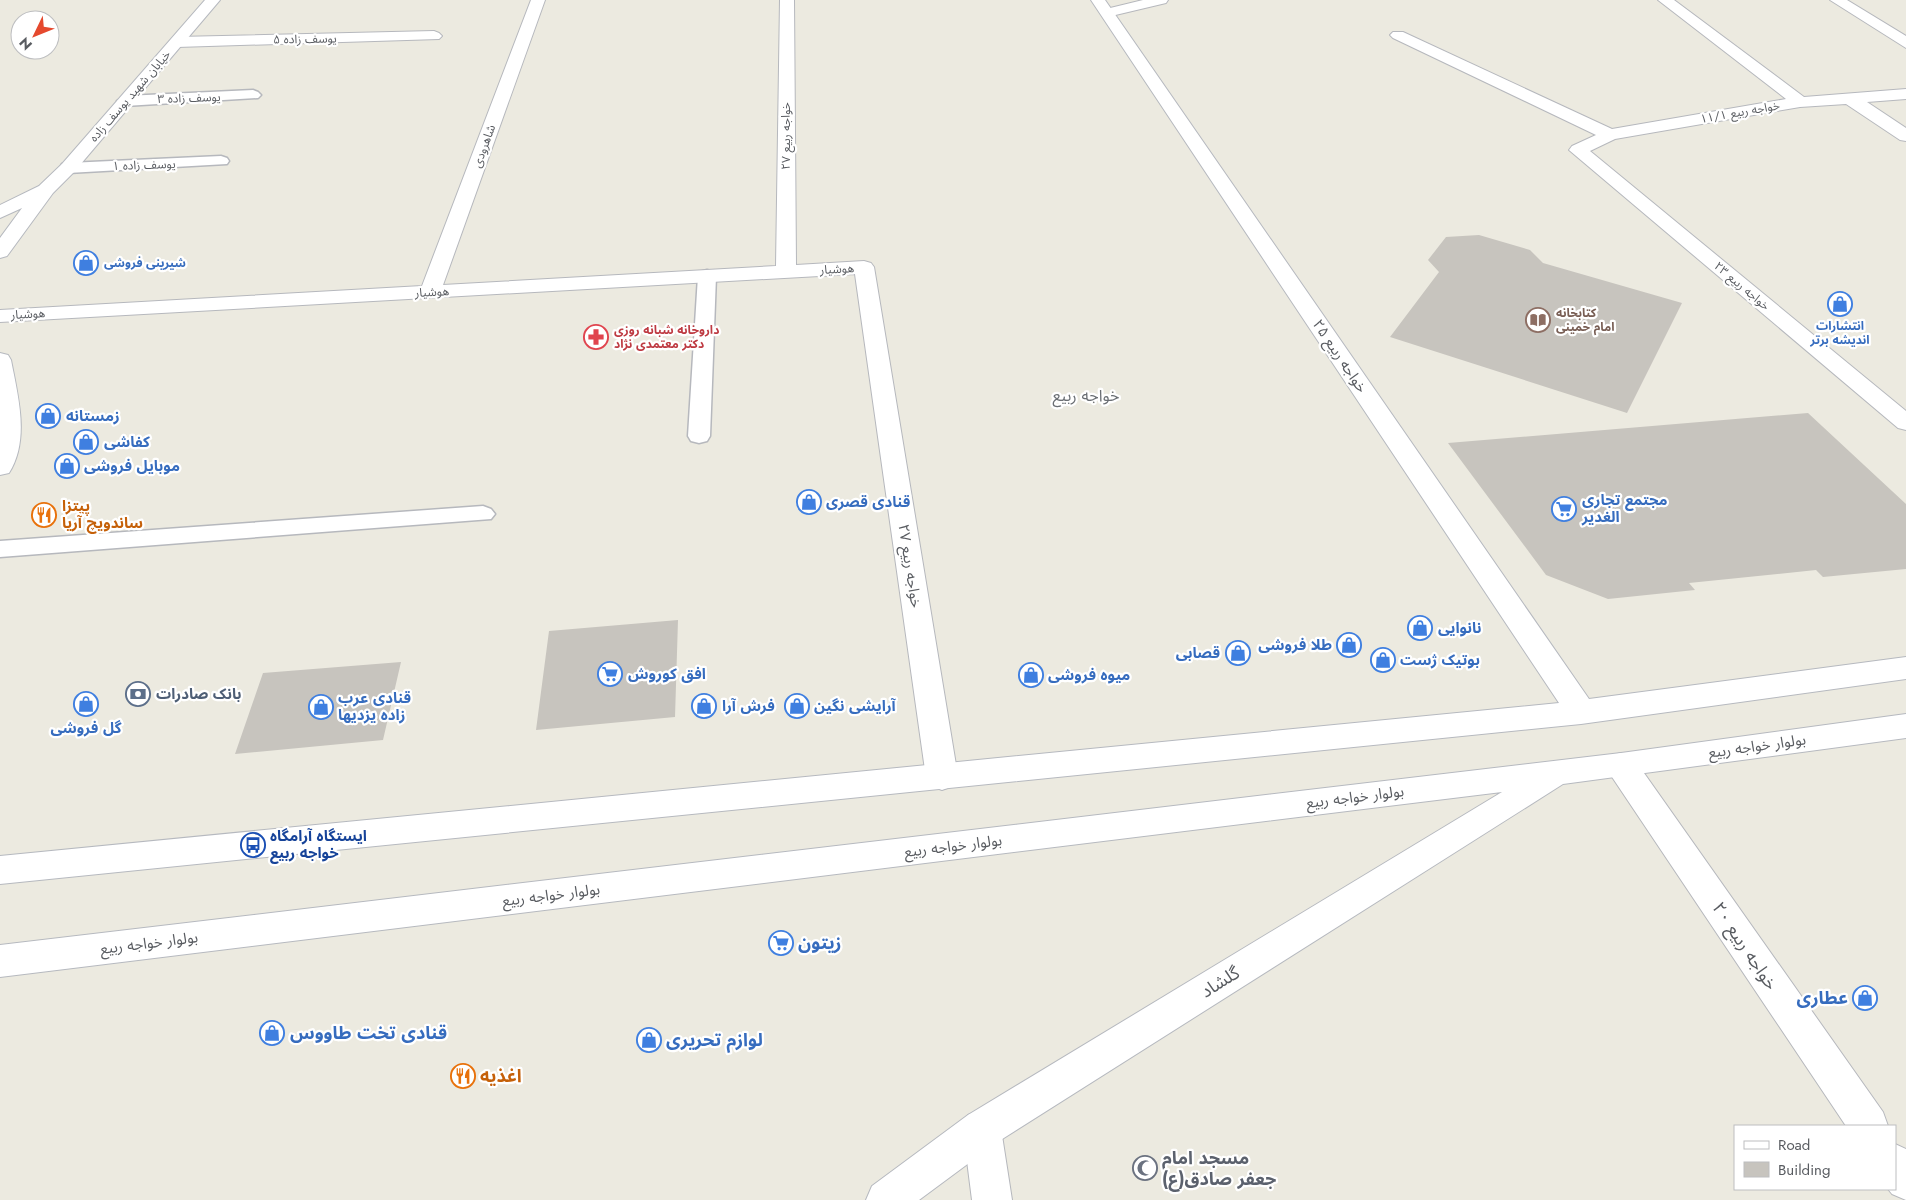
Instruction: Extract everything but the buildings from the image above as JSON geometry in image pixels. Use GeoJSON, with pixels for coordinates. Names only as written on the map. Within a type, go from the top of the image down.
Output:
{"type":"FeatureCollection","features":[{"type":"Feature","properties":{"kind":"street","name":"خیابان شهید یوسف زاده"},"geometry":{"type":"LineString","coordinates":[[46,189],[68,168],[212,0]]}},
{"type":"Feature","properties":{"kind":"street","name":"شاهرودی"},"geometry":{"type":"LineString","coordinates":[[430,292],[538,0]]}},
{"type":"Feature","properties":{"kind":"street","name":"خواجه ربیع ۲۷"},"geometry":{"type":"LineString","coordinates":[[786,272],[787,0]]}},
{"type":"Feature","properties":{"kind":"street"},"geometry":{"type":"LineString","coordinates":[[1103,6],[1161,0]]}},
{"type":"Feature","properties":{"kind":"street"},"geometry":{"type":"LineString","coordinates":[[1665,0],[1800,102]]}},
{"type":"Feature","properties":{"kind":"street"},"geometry":{"type":"LineString","coordinates":[[1837,0],[1906,43]]}},
{"type":"Feature","properties":{"kind":"street","name":"خواجه ربیع ۲۵"},"geometry":{"type":"LineString","coordinates":[[1103,6],[1581,712]]}},
{"type":"Feature","properties":{"kind":"street"},"geometry":{"type":"LineString","coordinates":[[1398,35],[1610,135]]}},
{"type":"Feature","properties":{"kind":"street","name":"یوسف زاده ۵"},"geometry":{"type":"LineString","coordinates":[[177,42],[434,36]]}},
{"type":"Feature","properties":{"kind":"street","name":"خواجه ربیع ۱۱/۱"},"geometry":{"type":"LineString","coordinates":[[1578,150],[1610,135],[1800,102],[1906,94]]}},
{"type":"Feature","properties":{"kind":"street"},"geometry":{"type":"LineString","coordinates":[[1848,97],[1906,136]]}},
{"type":"Feature","properties":{"kind":"street","name":"خواجه ربیع ۲۳"},"geometry":{"type":"LineString","coordinates":[[1578,150],[1906,423]]}},
{"type":"Feature","properties":{"kind":"street"},"geometry":{"type":"LineString","coordinates":[[0,212],[46,189]]}},
{"type":"Feature","properties":{"kind":"street"},"geometry":{"type":"LineString","coordinates":[[0,252],[46,189]]}},
{"type":"Feature","properties":{"kind":"street","name":"هوشیار"},"geometry":{"type":"LineString","coordinates":[[0,316],[864,267]]}},
{"type":"Feature","properties":{"kind":"street","name":"خواجه ربیع ۲۷"},"geometry":{"type":"LineString","coordinates":[[864,267],[942,777]]}},
{"type":"Feature","properties":{"kind":"street"},"geometry":{"type":"LineString","coordinates":[[0,360],[10,417],[3,462],[0,467]]}},
{"type":"Feature","properties":{"kind":"street"},"geometry":{"type":"LineString","coordinates":[[0,870],[1581,712],[1906,668]]}},
{"type":"Feature","properties":{"kind":"street","name":"بولوار خواجه ربیع"},"geometry":{"type":"LineString","coordinates":[[0,961],[1620,765],[1906,726]]}},
{"type":"Feature","properties":{"kind":"street","name":"خواجه ربیع ۲۰"},"geometry":{"type":"LineString","coordinates":[[1620,765],[1868,1125]]}},
{"type":"Feature","properties":{"kind":"street","name":"گلشاد"},"geometry":{"type":"LineString","coordinates":[[886,1200],[982,1129],[1559,772]]}},
{"type":"Feature","properties":{"kind":"street"},"geometry":{"type":"LineString","coordinates":[[982,1129],[992,1200]]}},
{"type":"Feature","properties":{"kind":"street"},"geometry":{"type":"LineString","coordinates":[[1896,1165],[1906,1180]]}},
{"type":"Feature","properties":{"kind":"lane","name":"یوسف زاده ۳"},"geometry":{"type":"LineString","coordinates":[[126,101],[253,95]]}},
{"type":"Feature","properties":{"kind":"lane","name":"یوسف زاده ۱"},"geometry":{"type":"LineString","coordinates":[[68,168],[221,162]]}},
{"type":"Feature","properties":{"kind":"lane"},"geometry":{"type":"LineString","coordinates":[[699,436],[707,276]]}},
{"type":"Feature","properties":{"kind":"lane"},"geometry":{"type":"LineString","coordinates":[[0,549],[483,514]]}},
{"type":"Feature","properties":{"kind":"place","name":"شیرینی فروشی"},"geometry":{"type":"Point","coordinates":[86,263]}},
{"type":"Feature","properties":{"kind":"place","name":"انتشارات اندیشه برتر"},"geometry":{"type":"Point","coordinates":[1840,304]}},
{"type":"Feature","properties":{"kind":"place","name":"کتابخانه امام خمینی"},"geometry":{"type":"Point","coordinates":[1538,320]}},
{"type":"Feature","properties":{"kind":"place","name":"داروخانه شبانه روزی دکتر معتمدی نژاد"},"geometry":{"type":"Point","coordinates":[596,337]}},
{"type":"Feature","properties":{"kind":"place","name":"زمستانه"},"geometry":{"type":"Point","coordinates":[48,416]}},
{"type":"Feature","properties":{"kind":"place","name":"کفاشی"},"geometry":{"type":"Point","coordinates":[86,442]}},
{"type":"Feature","properties":{"kind":"place","name":"موبایل فروشی"},"geometry":{"type":"Point","coordinates":[67,466]}},
{"type":"Feature","properties":{"kind":"place","name":"قنادی قصری"},"geometry":{"type":"Point","coordinates":[809,502]}},
{"type":"Feature","properties":{"kind":"place","name":"مجتمع تجاری الغدیر"},"geometry":{"type":"Point","coordinates":[1564,509]}},
{"type":"Feature","properties":{"kind":"place","name":"پیتزا ساندویچ آریا"},"geometry":{"type":"Point","coordinates":[44,515]}},
{"type":"Feature","properties":{"kind":"place","name":"نانوایی"},"geometry":{"type":"Point","coordinates":[1420,628]}},
{"type":"Feature","properties":{"kind":"place","name":"طلا فروشی"},"geometry":{"type":"Point","coordinates":[1349,645]}},
{"type":"Feature","properties":{"kind":"place","name":"قصابی"},"geometry":{"type":"Point","coordinates":[1238,653]}},
{"type":"Feature","properties":{"kind":"place","name":"بوتیک ژست"},"geometry":{"type":"Point","coordinates":[1383,660]}},
{"type":"Feature","properties":{"kind":"place","name":"افق کوروش"},"geometry":{"type":"Point","coordinates":[610,674]}},
{"type":"Feature","properties":{"kind":"place","name":"میوه فروشی"},"geometry":{"type":"Point","coordinates":[1031,675]}},
{"type":"Feature","properties":{"kind":"place","name":"بانک صادرات"},"geometry":{"type":"Point","coordinates":[138,694]}},
{"type":"Feature","properties":{"kind":"place","name":"گل فروشی"},"geometry":{"type":"Point","coordinates":[86,704]}},
{"type":"Feature","properties":{"kind":"place","name":"فرش آرا"},"geometry":{"type":"Point","coordinates":[704,706]}},
{"type":"Feature","properties":{"kind":"place","name":"آرایشی نگین"},"geometry":{"type":"Point","coordinates":[797,706]}},
{"type":"Feature","properties":{"kind":"place","name":"قنادی عرب زاده یزدیها"},"geometry":{"type":"Point","coordinates":[321,707]}},
{"type":"Feature","properties":{"kind":"place","name":"ایستگاه آرامگاه خواجه ربیع"},"geometry":{"type":"Point","coordinates":[253,845]}},
{"type":"Feature","properties":{"kind":"place","name":"زیتون"},"geometry":{"type":"Point","coordinates":[781,943]}},
{"type":"Feature","properties":{"kind":"place","name":"عطاری"},"geometry":{"type":"Point","coordinates":[1865,998]}},
{"type":"Feature","properties":{"kind":"place","name":"قنادی تخت طاووس"},"geometry":{"type":"Point","coordinates":[272,1033]}},
{"type":"Feature","properties":{"kind":"place","name":"لوازم تحریری"},"geometry":{"type":"Point","coordinates":[649,1040]}},
{"type":"Feature","properties":{"kind":"place","name":"اغذیه"},"geometry":{"type":"Point","coordinates":[463,1076]}},
{"type":"Feature","properties":{"kind":"place","name":"مسجد امام جعفر صادق(ع)"},"geometry":{"type":"Point","coordinates":[1145,1168]}},
{"type":"Feature","properties":{"kind":"district","name":"خواجه ربیع"},"geometry":{"type":"Point","coordinates":[1086,395]}}]}
